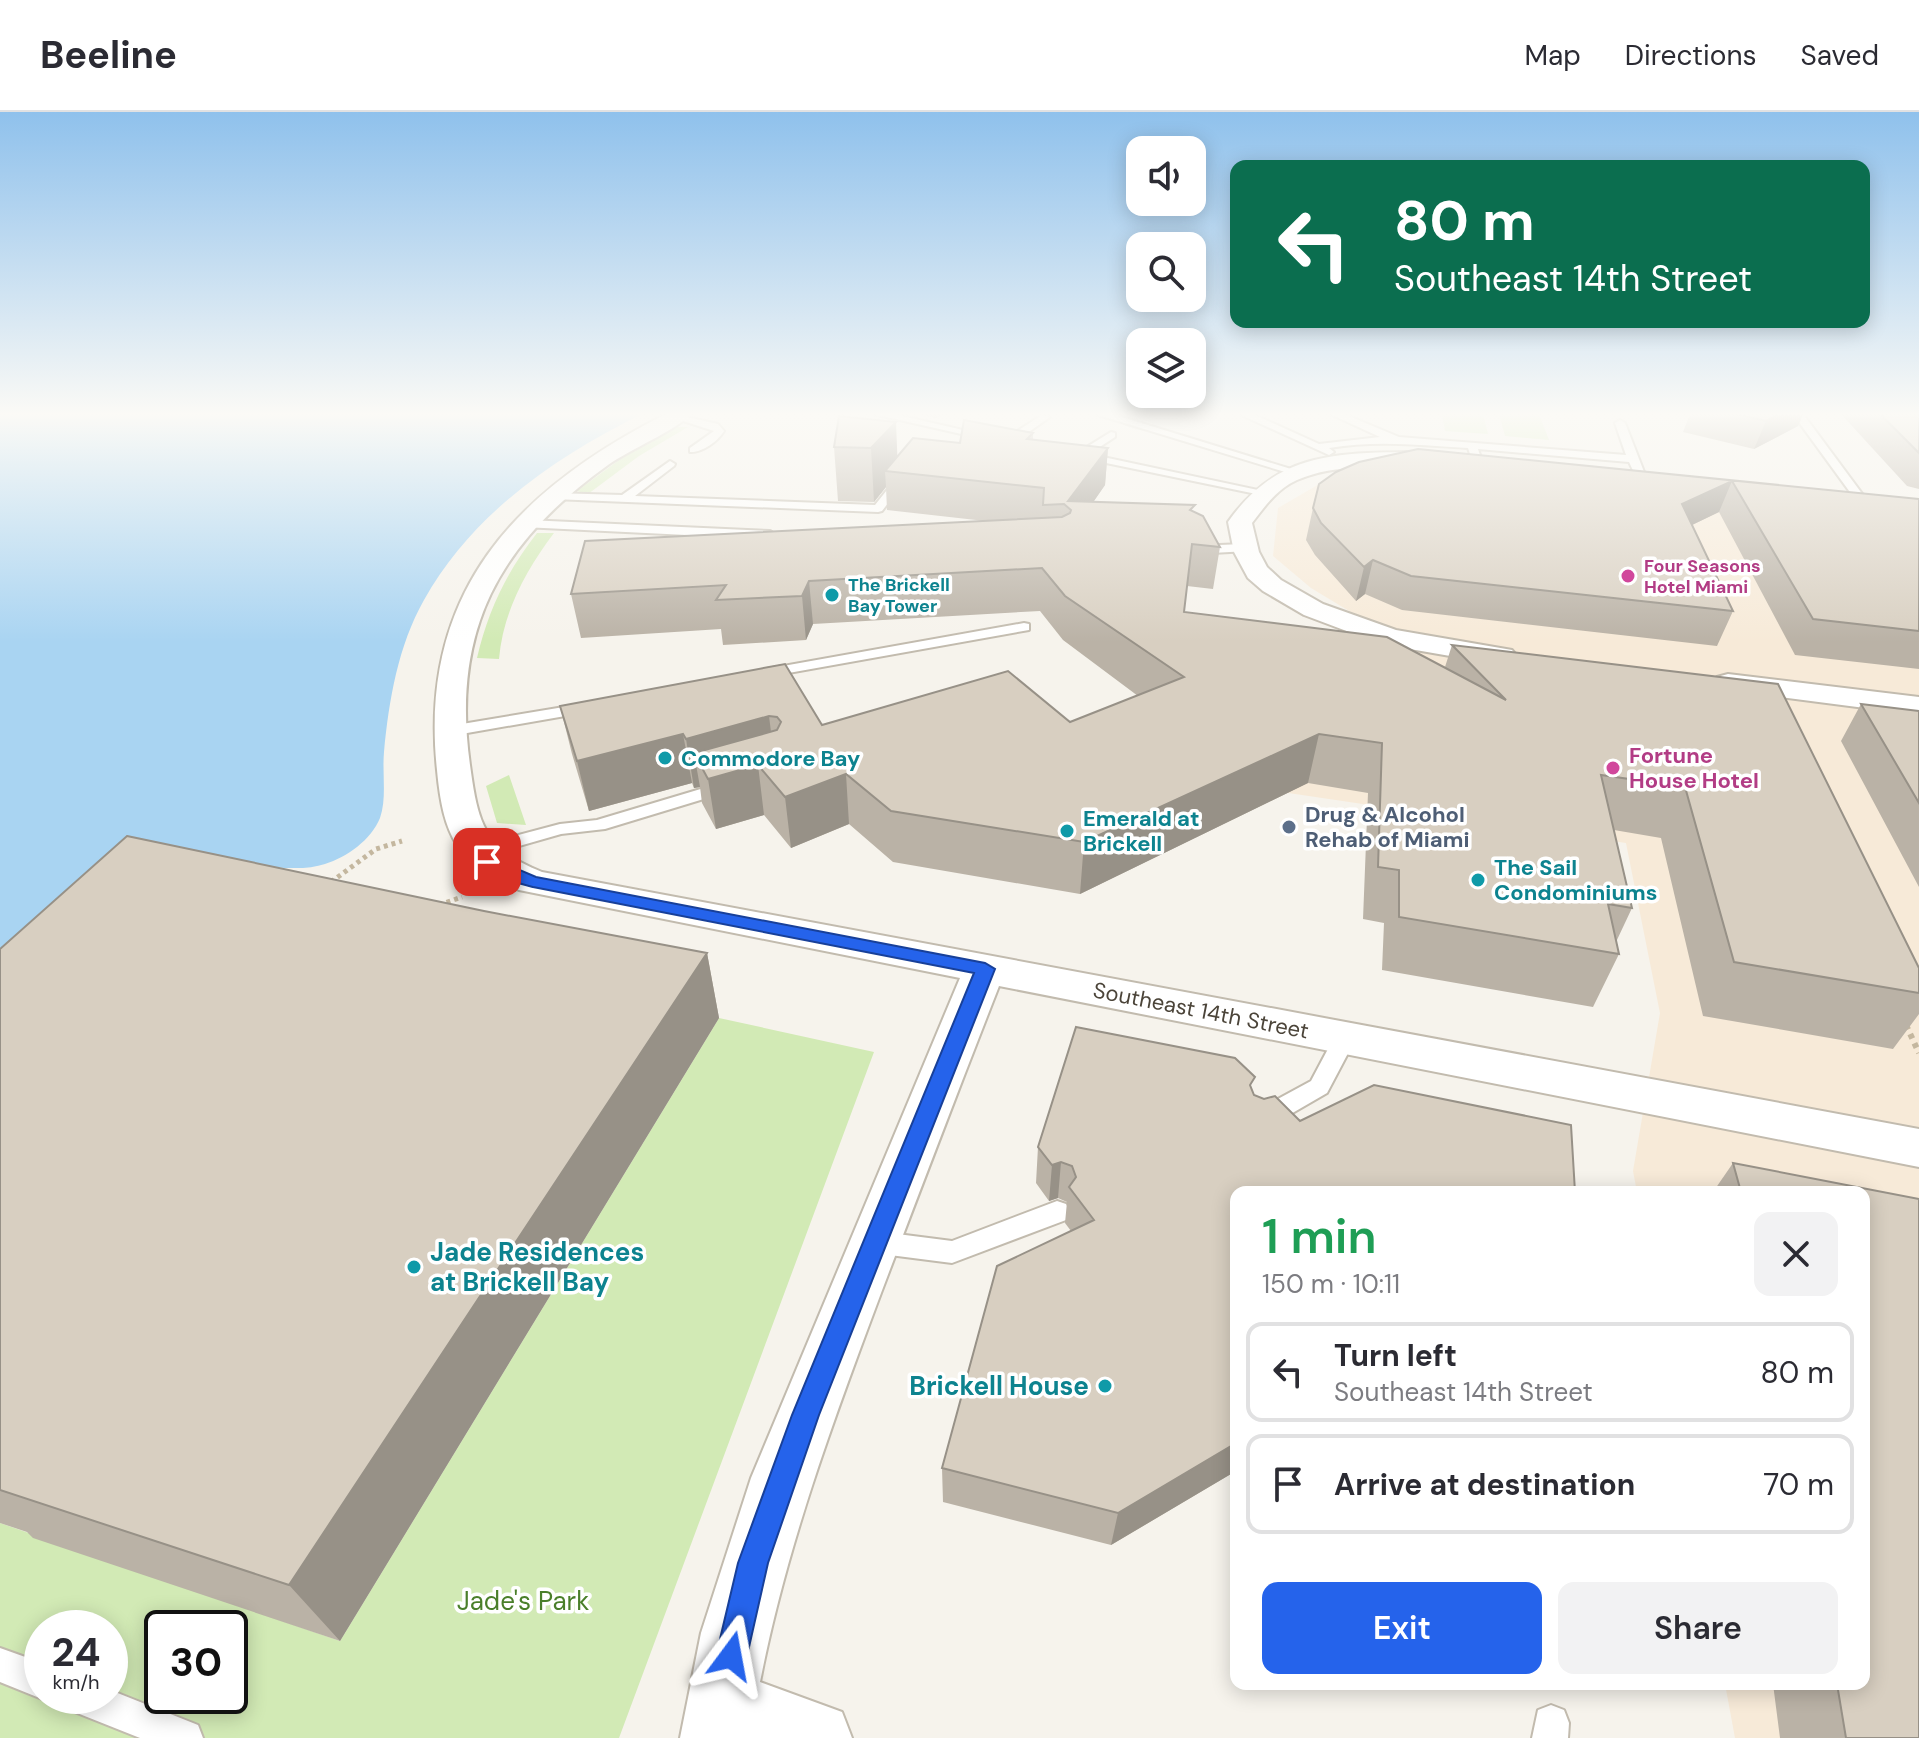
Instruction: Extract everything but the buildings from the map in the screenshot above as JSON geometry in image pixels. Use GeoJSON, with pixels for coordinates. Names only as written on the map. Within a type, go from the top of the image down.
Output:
{"type":"FeatureCollection","features":[{"type":"Feature","properties":{"kind":"street"},"geometry":{"type":"LineString","coordinates":[[482,857],[463,823],[458,802],[450,731],[451,676],[468,617],[489,572],[527,524],[561,490]]}},
{"type":"Feature","properties":{"kind":"street"},"geometry":{"type":"LineString","coordinates":[[1269,490],[1242,535],[1261,577],[1308,607],[1345,624],[1486,660],[1531,659]]}},
{"type":"Feature","properties":{"kind":"street"},"geometry":{"type":"LineString","coordinates":[[1829,495],[1866,498]]}},
{"type":"Feature","properties":{"kind":"street"},"geometry":{"type":"LineString","coordinates":[[1695,679],[1919,706]]}},
{"type":"Feature","properties":{"kind":"street","name":"Southeast 14th Street"},"geometry":{"type":"LineString","coordinates":[[482,857],[499,870],[533,882],[1919,1148]]}},
{"type":"Feature","properties":{"kind":"street"},"geometry":{"type":"LineString","coordinates":[[816,1738],[718,1721],[753,1563],[805,1415],[985,969]]}},
{"type":"Feature","properties":{"kind":"lane"},"geometry":{"type":"LineString","coordinates":[[623,500],[636,490]]}},
{"type":"Feature","properties":{"kind":"lane"},"geometry":{"type":"LineString","coordinates":[[553,496],[878,509],[893,490]]}},
{"type":"Feature","properties":{"kind":"lane"},"geometry":{"type":"LineString","coordinates":[[1251,490],[1266,493]]}},
{"type":"Feature","properties":{"kind":"lane"},"geometry":{"type":"LineString","coordinates":[[1859,490],[1866,498]]}},
{"type":"Feature","properties":{"kind":"lane"},"geometry":{"type":"LineString","coordinates":[[527,524],[776,535]]}},
{"type":"Feature","properties":{"kind":"lane"},"geometry":{"type":"LineString","coordinates":[[1194,550],[1242,535]]}},
{"type":"Feature","properties":{"kind":"lane"},"geometry":{"type":"LineString","coordinates":[[743,678],[1024,627]]}},
{"type":"Feature","properties":{"kind":"lane"},"geometry":{"type":"LineString","coordinates":[[450,731],[609,704]]}},
{"type":"Feature","properties":{"kind":"lane"},"geometry":{"type":"LineString","coordinates":[[482,857],[560,829],[599,825],[747,780]]}},
{"type":"Feature","properties":{"kind":"lane"},"geometry":{"type":"LineString","coordinates":[[1256,1123],[1319,1087],[1345,1038]]}},
{"type":"Feature","properties":{"kind":"lane"},"geometry":{"type":"LineString","coordinates":[[874,1242],[952,1252],[1057,1212]]}},
{"type":"Feature","properties":{"kind":"lane"},"geometry":{"type":"LineString","coordinates":[[0,1665],[24,1674]]}},
{"type":"Feature","properties":{"kind":"lane"},"geometry":{"type":"LineString","coordinates":[[125,1714],[185,1738]]}},
{"type":"Feature","properties":{"kind":"path"},"geometry":{"type":"LineString","coordinates":[[328,884],[376,849],[402,841]]}},
{"type":"Feature","properties":{"kind":"path"},"geometry":{"type":"LineString","coordinates":[[426,907],[462,897]]}},
{"type":"Feature","properties":{"kind":"path"},"geometry":{"type":"LineString","coordinates":[[1900,1010],[1919,1053]]}},
{"type":"Feature","properties":{"kind":"shaded area"},"geometry":{"type":"Polygon","coordinates":[[[1309,490],[1473,490],[1919,510],[1919,1738],[1735,1738],[1726,1690],[1870,1690],[1870,1186],[1636,1186],[1633,1171],[1660,1013],[1626,843],[1269,790],[1193,753],[1364,620],[1311,588],[1273,556],[1278,508],[1309,490]]]}},
{"type":"Feature","properties":{"kind":"green space"},"geometry":{"type":"Polygon","coordinates":[[[537,533],[554,533],[534,562],[511,608],[499,659],[477,658],[500,592],[537,533]]]}},
{"type":"Feature","properties":{"kind":"green space"},"geometry":{"type":"Polygon","coordinates":[[[509,775],[526,825],[497,823],[486,786],[509,775]]]}},
{"type":"Feature","properties":{"kind":"green space","name":"Jade's Park"},"geometry":{"type":"Polygon","coordinates":[[[719,1018],[874,1052],[619,1738],[0,1738],[0,1523],[340,1641],[719,1018]]]}},
{"type":"Feature","properties":{"kind":"water"},"geometry":{"type":"Polygon","coordinates":[[[0,490],[519,490],[466,541],[444,569],[415,618],[401,655],[392,693],[380,818],[357,847],[325,864],[284,868],[234,861],[140,839],[0,970],[0,490]]]}},
{"type":"Feature","properties":{"kind":"place","name":"Four Seasons Hotel Miami"},"geometry":{"type":"Point","coordinates":[1628,576]}},
{"type":"Feature","properties":{"kind":"place","name":"The Brickell Bay Tower"},"geometry":{"type":"Point","coordinates":[832,595]}},
{"type":"Feature","properties":{"kind":"place","name":"Commodore Bay"},"geometry":{"type":"Point","coordinates":[665,758]}},
{"type":"Feature","properties":{"kind":"place","name":"Fortune House Hotel"},"geometry":{"type":"Point","coordinates":[1613,768]}},
{"type":"Feature","properties":{"kind":"place","name":"Drug & Alcohol Rehab of Miami"},"geometry":{"type":"Point","coordinates":[1289,827]}},
{"type":"Feature","properties":{"kind":"place","name":"Emerald at Brickell"},"geometry":{"type":"Point","coordinates":[1067,831]}},
{"type":"Feature","properties":{"kind":"place","name":"The Sail Condominiums"},"geometry":{"type":"Point","coordinates":[1478,880]}},
{"type":"Feature","properties":{"kind":"place","name":"Jade Residences at Brickell Bay"},"geometry":{"type":"Point","coordinates":[414,1267]}},
{"type":"Feature","properties":{"kind":"place","name":"Brickell House"},"geometry":{"type":"Point","coordinates":[1105,1386]}},
{"type":"Feature","properties":{"kind":"route"},"geometry":{"type":"LineString","coordinates":[[487,862],[499,870],[533,882],[985,969],[805,1415],[753,1563],[731,1656]]}}]}
